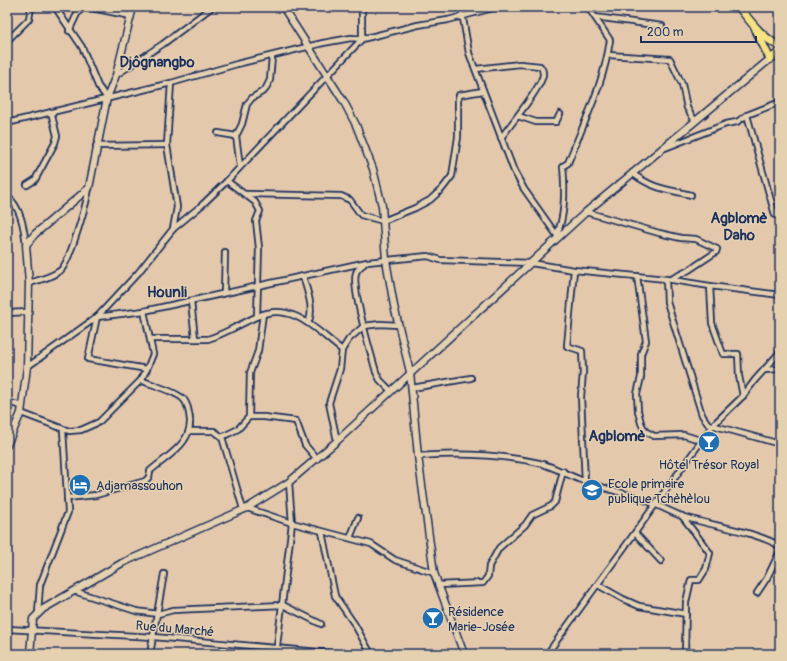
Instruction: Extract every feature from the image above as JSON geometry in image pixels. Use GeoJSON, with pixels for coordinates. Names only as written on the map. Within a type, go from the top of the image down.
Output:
{"type":"FeatureCollection","features":[{"type":"Feature","properties":{"kind":"main road"},"geometry":{"type":"LineString","coordinates":[[739,7],[754,26],[780,46]]}},
{"type":"Feature","properties":{"kind":"main road"},"geometry":{"type":"LineString","coordinates":[[754,26],[770,59],[780,52]]}},
{"type":"Feature","properties":{"kind":"street"},"geometry":{"type":"LineString","coordinates":[[7,41],[29,19],[31,7]]}},
{"type":"Feature","properties":{"kind":"street"},"geometry":{"type":"LineString","coordinates":[[55,7],[82,47],[98,86],[107,98]]}},
{"type":"Feature","properties":{"kind":"street"},"geometry":{"type":"LineString","coordinates":[[70,31],[77,14],[83,7]]}},
{"type":"Feature","properties":{"kind":"street"},"geometry":{"type":"LineString","coordinates":[[87,7],[131,16]]}},
{"type":"Feature","properties":{"kind":"street"},"geometry":{"type":"LineString","coordinates":[[29,283],[56,274],[65,265],[87,200],[96,146],[107,98],[116,75],[133,7]]}},
{"type":"Feature","properties":{"kind":"street"},"geometry":{"type":"LineString","coordinates":[[116,75],[163,44],[212,7]]}},
{"type":"Feature","properties":{"kind":"street"},"geometry":{"type":"LineString","coordinates":[[283,7],[344,102],[366,149],[373,169],[383,221],[386,260],[398,325],[410,372],[418,456],[434,573],[464,654]]}},
{"type":"Feature","properties":{"kind":"street"},"geometry":{"type":"LineString","coordinates":[[27,367],[96,317],[138,273],[173,229],[202,205],[227,181],[328,76],[362,39],[362,7]]}},
{"type":"Feature","properties":{"kind":"street"},"geometry":{"type":"LineString","coordinates":[[461,7],[469,53],[514,171],[524,189],[557,236]]}},
{"type":"Feature","properties":{"kind":"street"},"geometry":{"type":"LineString","coordinates":[[8,122],[171,83],[237,64],[272,57],[338,40],[362,39],[405,28],[448,20],[496,7]]}},
{"type":"Feature","properties":{"kind":"street"},"geometry":{"type":"LineString","coordinates":[[557,236],[562,223],[561,216],[565,185],[563,166],[568,163],[595,100],[608,55],[610,40],[588,7]]}},
{"type":"Feature","properties":{"kind":"street"},"geometry":{"type":"LineString","coordinates":[[595,17],[662,26]]}},
{"type":"Feature","properties":{"kind":"street"},"geometry":{"type":"LineString","coordinates":[[608,55],[670,59],[682,84],[687,108],[695,121]]}},
{"type":"Feature","properties":{"kind":"street"},"geometry":{"type":"LineString","coordinates":[[240,166],[236,136],[242,124],[247,104],[252,98],[265,90],[270,80],[272,57]]}},
{"type":"Feature","properties":{"kind":"street"},"geometry":{"type":"LineString","coordinates":[[30,654],[31,629],[33,619],[38,613],[136,556],[245,508],[289,482],[317,459],[391,392],[410,372],[531,263],[557,236],[770,59]]}},
{"type":"Feature","properties":{"kind":"street"},"geometry":{"type":"LineString","coordinates":[[476,68],[520,64],[540,66],[541,68],[543,76],[518,116],[501,138]]}},
{"type":"Feature","properties":{"kind":"street"},"geometry":{"type":"LineString","coordinates":[[171,83],[167,145],[177,207],[173,229]]}},
{"type":"Feature","properties":{"kind":"street"},"geometry":{"type":"LineString","coordinates":[[245,194],[341,196],[350,200],[361,215],[383,221],[415,208],[430,200],[442,190],[452,176],[458,137],[459,95],[483,91]]}},
{"type":"Feature","properties":{"kind":"street"},"geometry":{"type":"LineString","coordinates":[[661,149],[726,124],[737,122],[747,115],[780,102]]}},
{"type":"Feature","properties":{"kind":"street"},"geometry":{"type":"LineString","coordinates":[[27,186],[35,180],[55,143],[57,136],[51,112]]}},
{"type":"Feature","properties":{"kind":"street"},"geometry":{"type":"LineString","coordinates":[[518,116],[536,122],[556,122],[560,114]]}},
{"type":"Feature","properties":{"kind":"street"},"geometry":{"type":"LineString","coordinates":[[747,115],[776,215]]}},
{"type":"Feature","properties":{"kind":"street"},"geometry":{"type":"LineString","coordinates":[[218,133],[236,136]]}},
{"type":"Feature","properties":{"kind":"street"},"geometry":{"type":"LineString","coordinates":[[96,146],[167,145]]}},
{"type":"Feature","properties":{"kind":"street"},"geometry":{"type":"LineString","coordinates":[[632,173],[646,184],[656,188],[690,195]]}},
{"type":"Feature","properties":{"kind":"street"},"geometry":{"type":"LineString","coordinates":[[227,181],[255,202],[260,211],[256,221],[259,248],[257,316]]}},
{"type":"Feature","properties":{"kind":"street"},"geometry":{"type":"LineString","coordinates":[[26,245],[35,234],[88,188]]}},
{"type":"Feature","properties":{"kind":"street"},"geometry":{"type":"LineString","coordinates":[[7,196],[15,202],[24,229],[29,283],[27,367],[22,406],[21,413],[7,445]]}},
{"type":"Feature","properties":{"kind":"street"},"geometry":{"type":"LineString","coordinates":[[586,212],[659,233],[681,238],[696,239],[717,249],[716,252],[689,270],[668,279]]}},
{"type":"Feature","properties":{"kind":"street"},"geometry":{"type":"LineString","coordinates":[[224,293],[225,252]]}},
{"type":"Feature","properties":{"kind":"street"},"geometry":{"type":"LineString","coordinates":[[96,317],[144,311],[367,262],[428,256],[440,260],[531,263],[574,270],[668,279],[780,295]]}},
{"type":"Feature","properties":{"kind":"street"},"geometry":{"type":"LineString","coordinates":[[367,262],[358,269],[355,274],[355,284],[376,372],[380,380],[391,392]]}},
{"type":"Feature","properties":{"kind":"street"},"geometry":{"type":"LineString","coordinates":[[574,270],[567,346],[582,351],[583,372],[581,397],[585,482]]}},
{"type":"Feature","properties":{"kind":"street"},"geometry":{"type":"LineString","coordinates":[[303,276],[311,309],[311,316],[308,323]]}},
{"type":"Feature","properties":{"kind":"street"},"geometry":{"type":"LineString","coordinates":[[637,276],[646,341],[641,354],[641,377],[637,394],[638,411],[641,423],[645,431],[654,436],[684,435],[703,441]]}},
{"type":"Feature","properties":{"kind":"street"},"geometry":{"type":"LineString","coordinates":[[668,279],[667,302],[693,389],[702,415],[708,424],[780,444]]}},
{"type":"Feature","properties":{"kind":"street"},"geometry":{"type":"LineString","coordinates":[[710,286],[713,330],[723,354],[738,354],[740,386],[743,396]]}},
{"type":"Feature","properties":{"kind":"street"},"geometry":{"type":"LineString","coordinates":[[191,301],[195,339]]}},
{"type":"Feature","properties":{"kind":"street"},"geometry":{"type":"LineString","coordinates":[[21,413],[62,430],[75,431],[96,424],[141,380],[147,369],[153,354],[144,311]]}},
{"type":"Feature","properties":{"kind":"street"},"geometry":{"type":"LineString","coordinates":[[150,339],[195,339],[216,337],[257,316],[274,311],[287,312],[299,317],[342,350]]}},
{"type":"Feature","properties":{"kind":"street"},"geometry":{"type":"LineString","coordinates":[[7,313],[28,312]]}},
{"type":"Feature","properties":{"kind":"street"},"geometry":{"type":"LineString","coordinates":[[222,436],[238,429],[249,417],[250,373],[258,351],[263,314]]}},
{"type":"Feature","properties":{"kind":"street"},"geometry":{"type":"LineString","coordinates":[[96,317],[88,359],[147,369]]}},
{"type":"Feature","properties":{"kind":"street"},"geometry":{"type":"LineString","coordinates":[[337,441],[329,403],[340,369],[342,350],[349,339],[364,326],[380,324],[398,325]]}},
{"type":"Feature","properties":{"kind":"street"},"geometry":{"type":"LineString","coordinates":[[547,654],[713,426],[743,396],[780,352]]}},
{"type":"Feature","properties":{"kind":"street"},"geometry":{"type":"LineString","coordinates":[[764,370],[780,369]]}},
{"type":"Feature","properties":{"kind":"street"},"geometry":{"type":"LineString","coordinates":[[412,388],[471,378]]}},
{"type":"Feature","properties":{"kind":"street"},"geometry":{"type":"LineString","coordinates":[[67,498],[96,495],[145,481],[149,477],[150,471],[178,450],[190,431],[190,417],[183,399],[141,380]]}},
{"type":"Feature","properties":{"kind":"street"},"geometry":{"type":"LineString","coordinates":[[7,402],[22,406]]}},
{"type":"Feature","properties":{"kind":"street"},"geometry":{"type":"LineString","coordinates":[[249,417],[264,417],[296,421],[305,445],[317,459]]}},
{"type":"Feature","properties":{"kind":"street"},"geometry":{"type":"LineString","coordinates":[[38,613],[40,585],[68,512],[62,430]]}},
{"type":"Feature","properties":{"kind":"street"},"geometry":{"type":"LineString","coordinates":[[190,431],[214,431],[222,436],[245,508]]}},
{"type":"Feature","properties":{"kind":"street"},"geometry":{"type":"LineString","coordinates":[[418,456],[444,454],[502,457],[540,463],[563,471],[585,482],[656,504],[682,516],[744,533],[779,545],[780,538]]}},
{"type":"Feature","properties":{"kind":"street"},"geometry":{"type":"LineString","coordinates":[[438,585],[484,583],[488,576],[491,562],[499,548],[525,525],[532,515],[552,506],[555,502],[563,471]]}},
{"type":"Feature","properties":{"kind":"street"},"geometry":{"type":"LineString","coordinates":[[276,654],[292,523],[289,482]]}},
{"type":"Feature","properties":{"kind":"street"},"geometry":{"type":"LineString","coordinates":[[245,508],[322,532],[370,544],[395,560],[434,573]]}},
{"type":"Feature","properties":{"kind":"street"},"geometry":{"type":"LineString","coordinates":[[682,516],[710,552],[706,569],[699,580],[691,580],[688,592],[685,654]]}},
{"type":"Feature","properties":{"kind":"street"},"geometry":{"type":"LineString","coordinates":[[350,538],[358,518]]}},
{"type":"Feature","properties":{"kind":"street"},"geometry":{"type":"LineString","coordinates":[[322,532],[335,596],[356,624],[371,654]]}},
{"type":"Feature","properties":{"kind":"street"},"geometry":{"type":"LineString","coordinates":[[635,533],[661,562]]}},
{"type":"Feature","properties":{"kind":"street"},"geometry":{"type":"LineString","coordinates":[[758,593],[780,551]]}},
{"type":"Feature","properties":{"kind":"street"},"geometry":{"type":"LineString","coordinates":[[150,654],[164,574]]}},
{"type":"Feature","properties":{"kind":"street"},"geometry":{"type":"LineString","coordinates":[[598,585],[639,606],[686,614]]}},
{"type":"Feature","properties":{"kind":"street"},"geometry":{"type":"LineString","coordinates":[[74,591],[136,611],[158,614],[173,610],[282,605],[321,624]]}},
{"type":"Feature","properties":{"kind":"street","name":"Rue du Marché"},"geometry":{"type":"LineString","coordinates":[[7,629],[31,629],[154,637],[341,654]]}},
{"type":"Feature","properties":{"kind":"place","name":"Hôtel Trésor Royal"},"geometry":{"type":"Point","coordinates":[709,442]}},
{"type":"Feature","properties":{"kind":"place","name":"Adjamassouhon"},"geometry":{"type":"Point","coordinates":[80,485]}},
{"type":"Feature","properties":{"kind":"place","name":"Ecole primaire publique Tchèhèlou"},"geometry":{"type":"Point","coordinates":[592,490]}},
{"type":"Feature","properties":{"kind":"place","name":"Résidence Marie-Josée"},"geometry":{"type":"Point","coordinates":[433,618]}},
{"type":"Feature","properties":{"kind":"district","name":"Djôgnangbo"},"geometry":{"type":"Point","coordinates":[157,62]}},
{"type":"Feature","properties":{"kind":"district","name":"Agblomè Daho"},"geometry":{"type":"Point","coordinates":[739,226]}},
{"type":"Feature","properties":{"kind":"district","name":"Hounli"},"geometry":{"type":"Point","coordinates":[167,292]}},
{"type":"Feature","properties":{"kind":"district","name":"Agblomè"},"geometry":{"type":"Point","coordinates":[617,436]}}]}
